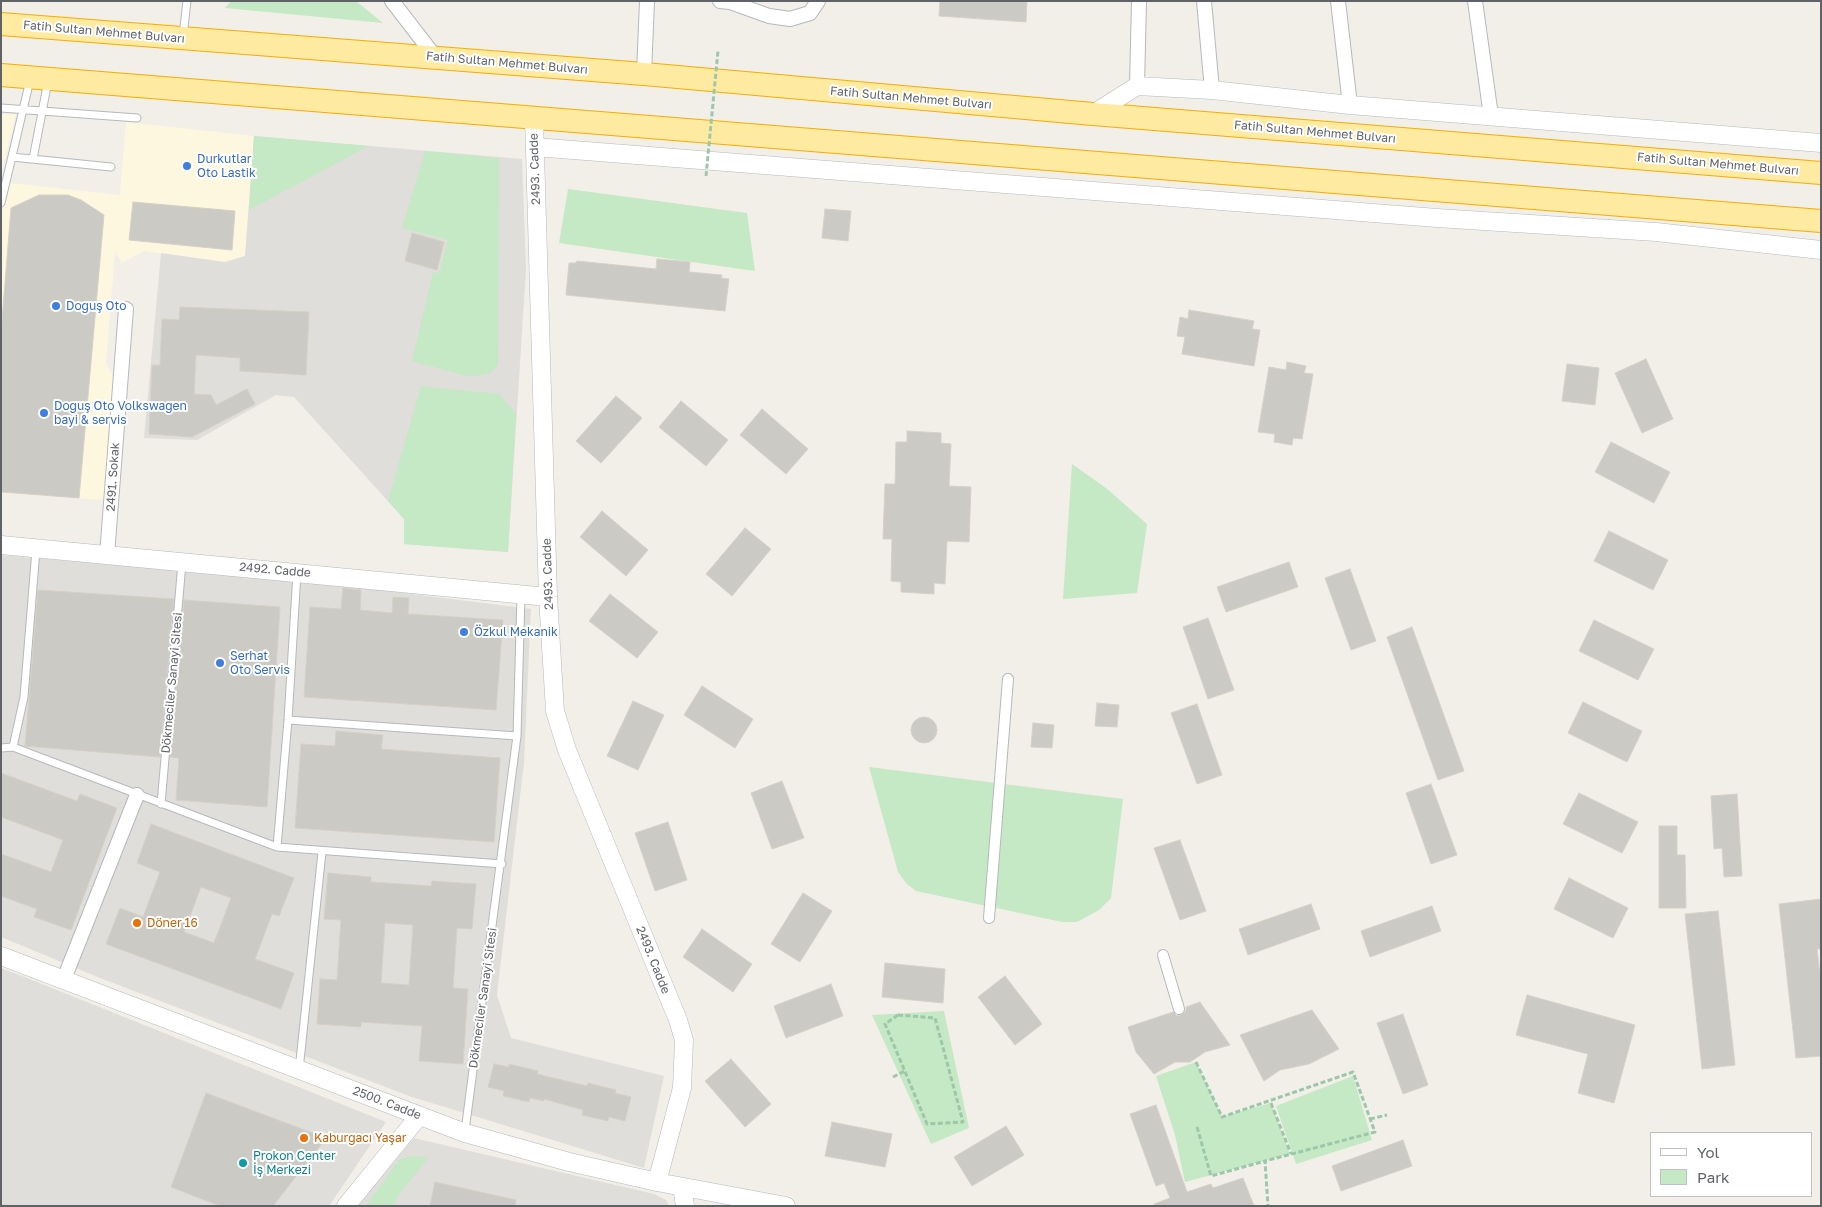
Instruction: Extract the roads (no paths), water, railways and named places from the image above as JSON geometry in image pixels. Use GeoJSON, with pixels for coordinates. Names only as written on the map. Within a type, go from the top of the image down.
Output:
{"type":"FeatureCollection","features":[{"type":"Feature","properties":{"kind":"highway","name":"Fatih Sultan Mehmet Bulvarı"},"geometry":{"type":"LineString","coordinates":[[1,24],[644,74],[1093,114],[1821,173]]}},
{"type":"Feature","properties":{"kind":"highway"},"geometry":{"type":"LineString","coordinates":[[1,76],[1821,221]]}},
{"type":"Feature","properties":{"kind":"street"},"geometry":{"type":"LineString","coordinates":[[392,1],[436,58]]}},
{"type":"Feature","properties":{"kind":"street"},"geometry":{"type":"LineString","coordinates":[[644,74],[647,1]]}},
{"type":"Feature","properties":{"kind":"street"},"geometry":{"type":"LineString","coordinates":[[720,1],[730,2],[769,16],[790,19],[810,13],[818,1]]}},
{"type":"Feature","properties":{"kind":"street"},"geometry":{"type":"LineString","coordinates":[[1137,86],[1139,1]]}},
{"type":"Feature","properties":{"kind":"street"},"geometry":{"type":"LineString","coordinates":[[1204,1],[1212,90]]}},
{"type":"Feature","properties":{"kind":"street"},"geometry":{"type":"LineString","coordinates":[[1338,1],[1350,105]]}},
{"type":"Feature","properties":{"kind":"street"},"geometry":{"type":"LineString","coordinates":[[1475,1],[1491,116]]}},
{"type":"Feature","properties":{"kind":"street"},"geometry":{"type":"LineString","coordinates":[[1093,114],[1137,86],[1212,90],[1350,105],[1821,143]]}},
{"type":"Feature","properties":{"kind":"street","name":"2493. Cadde"},"geometry":{"type":"LineString","coordinates":[[534,118],[548,598],[555,711],[561,732],[678,1020],[684,1040],[682,1088],[657,1182]]}},
{"type":"Feature","properties":{"kind":"street"},"geometry":{"type":"LineString","coordinates":[[535,147],[1347,212],[1656,232],[1821,250]]}},
{"type":"Feature","properties":{"kind":"street","name":"2491. Sokak"},"geometry":{"type":"LineString","coordinates":[[107,555],[126,309]]}},
{"type":"Feature","properties":{"kind":"street","name":"2492. Cadde"},"geometry":{"type":"LineString","coordinates":[[1,545],[297,572],[548,598]]}},
{"type":"Feature","properties":{"kind":"street"},"geometry":{"type":"LineString","coordinates":[[989,918],[1008,679]]}},
{"type":"Feature","properties":{"kind":"street"},"geometry":{"type":"LineString","coordinates":[[64,979],[137,795]]}},
{"type":"Feature","properties":{"kind":"street"},"geometry":{"type":"LineString","coordinates":[[1163,955],[1179,1009]]}},
{"type":"Feature","properties":{"kind":"street","name":"2500. Cadde"},"geometry":{"type":"LineString","coordinates":[[1,956],[465,1133],[569,1162],[657,1182],[786,1206]]}},
{"type":"Feature","properties":{"kind":"street"},"geometry":{"type":"LineString","coordinates":[[346,1206],[419,1116]]}},
{"type":"Feature","properties":{"kind":"street"},"geometry":{"type":"LineString","coordinates":[[682,1187],[685,1206]]}},
{"type":"Feature","properties":{"kind":"lane"},"geometry":{"type":"LineString","coordinates":[[183,39],[187,1]]}},
{"type":"Feature","properties":{"kind":"lane"},"geometry":{"type":"LineString","coordinates":[[1,203],[23,110],[40,78]]}},
{"type":"Feature","properties":{"kind":"lane"},"geometry":{"type":"LineString","coordinates":[[33,159],[42,111],[40,78]]}},
{"type":"Feature","properties":{"kind":"lane"},"geometry":{"type":"LineString","coordinates":[[1,108],[137,118]]}},
{"type":"Feature","properties":{"kind":"lane"},"geometry":{"type":"LineString","coordinates":[[12,157],[111,167]]}},
{"type":"Feature","properties":{"kind":"lane"},"geometry":{"type":"LineString","coordinates":[[13,747],[24,697],[36,548]]}},
{"type":"Feature","properties":{"kind":"lane","name":"Dökmeciler Sanayi Sitesi"},"geometry":{"type":"LineString","coordinates":[[161,804],[182,562]]}},
{"type":"Feature","properties":{"kind":"lane"},"geometry":{"type":"LineString","coordinates":[[277,847],[288,720],[297,572]]}},
{"type":"Feature","properties":{"kind":"lane","name":"Dökmeciler Sanayi Sitesi"},"geometry":{"type":"LineString","coordinates":[[465,1133],[502,864],[517,736],[521,595]]}},
{"type":"Feature","properties":{"kind":"lane"},"geometry":{"type":"LineString","coordinates":[[288,720],[517,736]]}},
{"type":"Feature","properties":{"kind":"lane"},"geometry":{"type":"LineString","coordinates":[[1,748],[13,747],[277,847],[322,852],[502,864]]}},
{"type":"Feature","properties":{"kind":"lane"},"geometry":{"type":"LineString","coordinates":[[299,1070],[322,852]]}},
{"type":"Feature","properties":{"kind":"place","name":"Durkutlar Oto Lastik"},"geometry":{"type":"Point","coordinates":[187,166]}},
{"type":"Feature","properties":{"kind":"place","name":"Doğuş Oto"},"geometry":{"type":"Point","coordinates":[56,306]}},
{"type":"Feature","properties":{"kind":"place","name":"Doğuş Oto Volkswagen bayi & servis"},"geometry":{"type":"Point","coordinates":[44,413]}},
{"type":"Feature","properties":{"kind":"place","name":"Özkul Mekanik"},"geometry":{"type":"Point","coordinates":[464,632]}},
{"type":"Feature","properties":{"kind":"place","name":"Serhat Oto Servis"},"geometry":{"type":"Point","coordinates":[220,663]}},
{"type":"Feature","properties":{"kind":"place","name":"Döner 16"},"geometry":{"type":"Point","coordinates":[137,923]}},
{"type":"Feature","properties":{"kind":"place","name":"Kaburgacı Yaşar"},"geometry":{"type":"Point","coordinates":[304,1138]}},
{"type":"Feature","properties":{"kind":"place","name":"Prokon Center İş Merkezi"},"geometry":{"type":"Point","coordinates":[243,1163]}}]}
